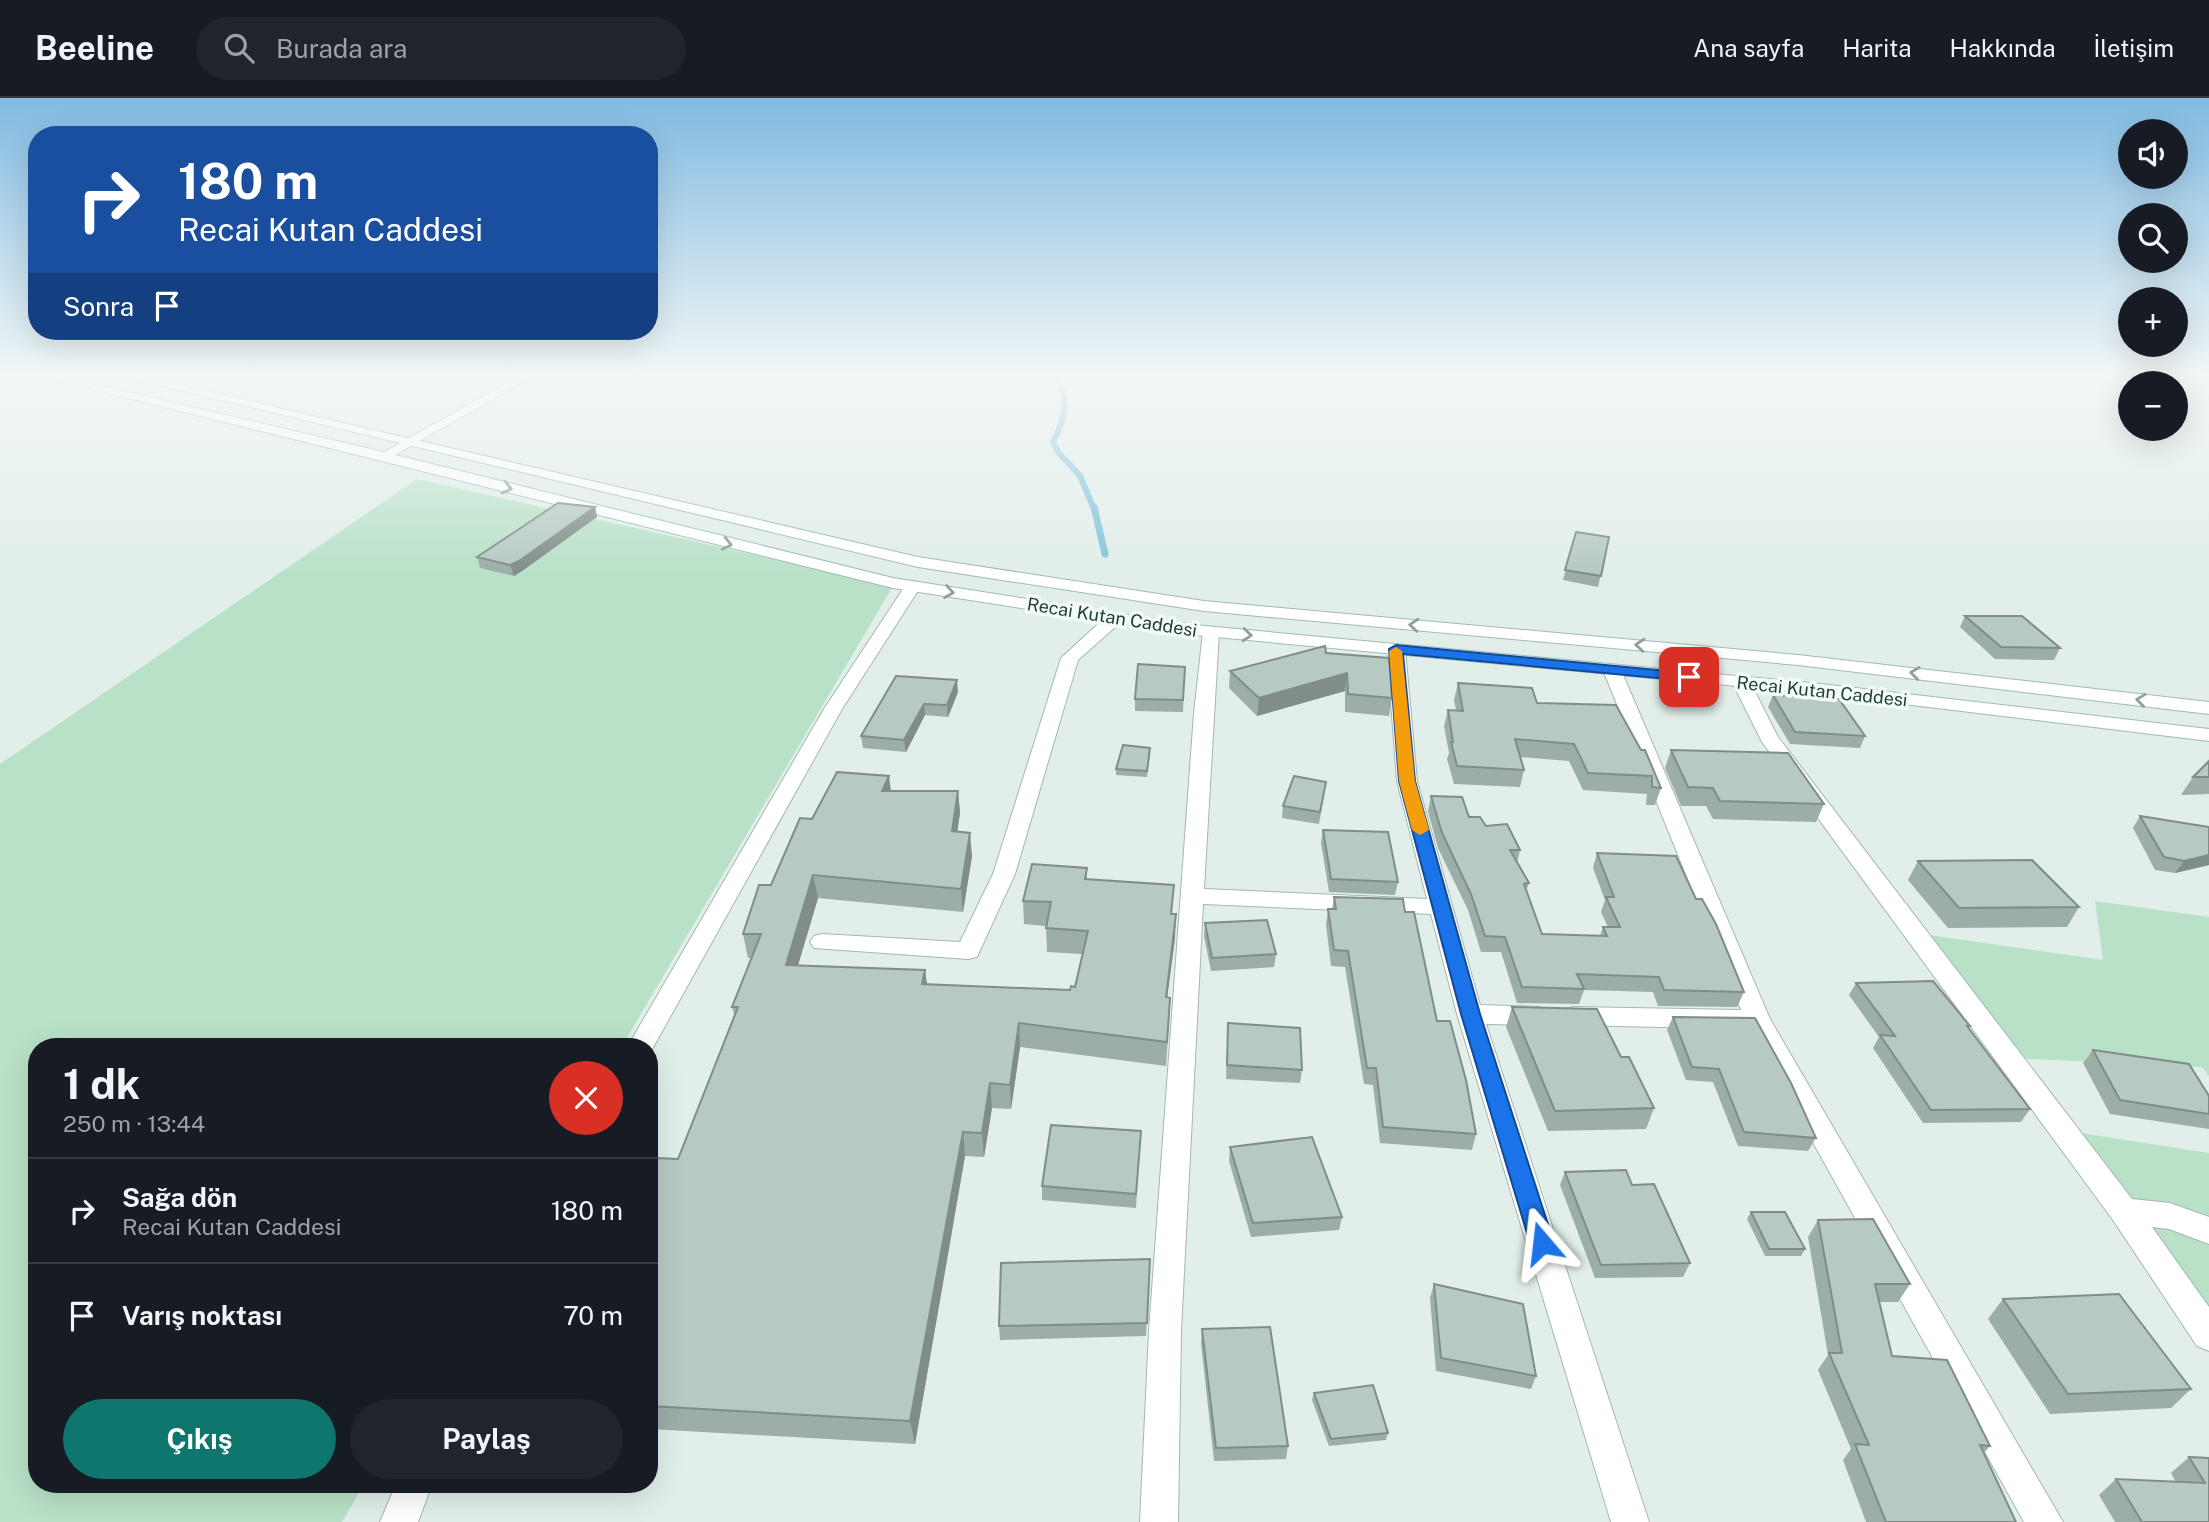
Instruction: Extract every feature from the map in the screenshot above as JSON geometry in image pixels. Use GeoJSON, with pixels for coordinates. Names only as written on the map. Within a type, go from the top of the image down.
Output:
{"type":"FeatureCollection","features":[{"type":"Feature","properties":{"kind":"main road","name":"Recai Kutan Caddesi"},"geometry":{"type":"LineString","coordinates":[[317,440],[665,528],[913,586],[1115,618],[1212,632],[1741,682],[2209,735]]}},
{"type":"Feature","properties":{"kind":"main road","name":"Recai Kutan Caddesi"},"geometry":{"type":"LineString","coordinates":[[412,441],[918,562],[1190,604],[1798,660],[2209,708]]}},
{"type":"Feature","properties":{"kind":"main road"},"geometry":{"type":"LineString","coordinates":[[383,456],[412,441]]}},
{"type":"Feature","properties":{"kind":"main road"},"geometry":{"type":"LineString","coordinates":[[646,1038],[832,709],[913,586]]}},
{"type":"Feature","properties":{"kind":"main road"},"geometry":{"type":"LineString","coordinates":[[822,942],[968,951],[1004,874],[1070,658],[1115,618]]}},
{"type":"Feature","properties":{"kind":"main road"},"geometry":{"type":"LineString","coordinates":[[1159,1522],[1165,1331],[1203,713],[1212,632]]}},
{"type":"Feature","properties":{"kind":"main road"},"geometry":{"type":"LineString","coordinates":[[1396,649],[1407,781],[1470,1014],[1630,1522]]}},
{"type":"Feature","properties":{"kind":"main road"},"geometry":{"type":"LineString","coordinates":[[1612,670],[1758,1020],[2044,1522]]}},
{"type":"Feature","properties":{"kind":"main road"},"geometry":{"type":"LineString","coordinates":[[1741,682],[1769,738],[2124,1211],[2209,1335]]}},
{"type":"Feature","properties":{"kind":"main road"},"geometry":{"type":"LineString","coordinates":[[1191,896],[1441,907]]}},
{"type":"Feature","properties":{"kind":"main road"},"geometry":{"type":"LineString","coordinates":[[1470,1014],[1758,1020]]}},
{"type":"Feature","properties":{"kind":"main road"},"geometry":{"type":"LineString","coordinates":[[2124,1211],[2170,1216],[2209,1231]]}},
{"type":"Feature","properties":{"kind":"main road"},"geometry":{"type":"LineString","coordinates":[[399,1522],[410,1493]]}},
{"type":"Feature","properties":{"kind":"green space"},"geometry":{"type":"Polygon","coordinates":[[[417,479],[893,586],[627,1038],[28,1038],[28,1493],[359,1493],[342,1522],[0,1522],[0,764],[417,479]]]}},
{"type":"Feature","properties":{"kind":"green space"},"geometry":{"type":"Polygon","coordinates":[[[2095,901],[2209,917],[2209,1076],[2202,1067],[2008,1058],[1915,933],[2103,960],[2095,901]]]}},
{"type":"Feature","properties":{"kind":"green space"},"geometry":{"type":"Polygon","coordinates":[[[2062,1130],[2209,1153],[2209,1342],[2062,1130]]]}},
{"type":"Feature","properties":{"kind":"building"},"geometry":{"type":"Polygon","coordinates":[[[558,503],[595,507],[510,565],[477,557],[558,503]]]}},
{"type":"Feature","properties":{"kind":"building"},"geometry":{"type":"Polygon","coordinates":[[[1576,532],[1609,537],[1601,576],[1565,570],[1576,532]]]}},
{"type":"Feature","properties":{"kind":"building"},"geometry":{"type":"Polygon","coordinates":[[[1965,616],[2022,616],[2060,648],[2001,647],[1965,616]]]}},
{"type":"Feature","properties":{"kind":"building"},"geometry":{"type":"Polygon","coordinates":[[[1325,646],[1326,653],[1389,658],[1392,698],[1348,694],[1347,673],[1259,698],[1230,671],[1325,646]]]}},
{"type":"Feature","properties":{"kind":"building"},"geometry":{"type":"Polygon","coordinates":[[[1138,664],[1185,667],[1183,700],[1135,699],[1138,664]]]}},
{"type":"Feature","properties":{"kind":"building"},"geometry":{"type":"Polygon","coordinates":[[[896,676],[957,680],[947,705],[924,704],[904,740],[861,736],[896,676]]]}},
{"type":"Feature","properties":{"kind":"building"},"geometry":{"type":"Polygon","coordinates":[[[1458,683],[1532,688],[1537,703],[1616,705],[1641,750],[1645,750],[1661,788],[1652,787],[1652,776],[1588,773],[1574,744],[1515,739],[1524,770],[1457,766],[1451,742],[1448,710],[1463,711],[1458,683]]]}},
{"type":"Feature","properties":{"kind":"building"},"geometry":{"type":"Polygon","coordinates":[[[1773,695],[1839,699],[1865,736],[1795,732],[1773,695]]]}},
{"type":"Feature","properties":{"kind":"building"},"geometry":{"type":"Polygon","coordinates":[[[1123,745],[1150,748],[1147,771],[1116,769],[1123,745]]]}},
{"type":"Feature","properties":{"kind":"building"},"geometry":{"type":"Polygon","coordinates":[[[1671,750],[1788,753],[1824,804],[1720,801],[1713,788],[1688,787],[1671,750]]]}},
{"type":"Feature","properties":{"kind":"building"},"geometry":{"type":"Polygon","coordinates":[[[2209,761],[2209,777],[2193,777],[2209,761]]]}},
{"type":"Feature","properties":{"kind":"building"},"geometry":{"type":"Polygon","coordinates":[[[837,772],[889,776],[882,791],[958,791],[952,831],[970,833],[961,889],[813,875],[786,965],[925,970],[922,984],[1070,990],[1071,986],[1075,987],[1088,931],[1046,928],[1051,902],[1023,901],[1032,864],[1087,868],[1085,879],[1174,885],[1171,914],[1176,914],[1166,997],[1170,998],[1167,1042],[1019,1023],[1010,1085],[990,1083],[982,1133],[963,1132],[910,1421],[658,1407],[658,1158],[678,1159],[738,1007],[732,1007],[761,934],[743,934],[759,885],[771,885],[800,818],[812,819],[837,772]]]}},
{"type":"Feature","properties":{"kind":"building"},"geometry":{"type":"Polygon","coordinates":[[[1294,776],[1326,782],[1320,812],[1283,806],[1294,776]]]}},
{"type":"Feature","properties":{"kind":"building"},"geometry":{"type":"Polygon","coordinates":[[[1431,796],[1462,797],[1469,817],[1480,817],[1486,826],[1507,824],[1520,850],[1510,850],[1529,883],[1524,884],[1542,934],[1607,936],[1603,927],[1620,927],[1606,897],[1614,897],[1597,853],[1676,856],[1696,899],[1702,899],[1716,924],[1744,992],[1664,990],[1659,977],[1577,974],[1584,989],[1522,987],[1505,937],[1485,936],[1471,894],[1442,833],[1431,796]]]}},
{"type":"Feature","properties":{"kind":"building"},"geometry":{"type":"Polygon","coordinates":[[[2140,816],[2209,827],[2209,855],[2184,861],[2164,857],[2140,816]]]}},
{"type":"Feature","properties":{"kind":"building"},"geometry":{"type":"Polygon","coordinates":[[[1323,830],[1388,832],[1398,882],[1331,879],[1323,830]]]}},
{"type":"Feature","properties":{"kind":"building"},"geometry":{"type":"Polygon","coordinates":[[[2032,860],[2079,907],[1959,908],[1918,861],[2032,860]]]}},
{"type":"Feature","properties":{"kind":"building"},"geometry":{"type":"Polygon","coordinates":[[[1334,897],[1403,899],[1405,912],[1414,912],[1437,1021],[1450,1021],[1466,1080],[1476,1134],[1383,1127],[1376,1068],[1367,1068],[1348,951],[1334,950],[1328,909],[1336,909],[1334,897]]]}},
{"type":"Feature","properties":{"kind":"building"},"geometry":{"type":"Polygon","coordinates":[[[1267,920],[1276,954],[1212,958],[1205,923],[1267,920]]]}},
{"type":"Feature","properties":{"kind":"building"},"geometry":{"type":"Polygon","coordinates":[[[1933,981],[1970,1026],[1967,1026],[2030,1109],[1931,1110],[1880,1035],[1895,1036],[1856,983],[1933,981]]]}},
{"type":"Feature","properties":{"kind":"building"},"geometry":{"type":"Polygon","coordinates":[[[1512,1007],[1597,1009],[1621,1057],[1629,1057],[1654,1108],[1555,1111],[1512,1007]]]}},
{"type":"Feature","properties":{"kind":"building"},"geometry":{"type":"Polygon","coordinates":[[[1673,1017],[1755,1018],[1791,1083],[1816,1138],[1744,1132],[1719,1069],[1692,1067],[1673,1017]]]}},
{"type":"Feature","properties":{"kind":"building"},"geometry":{"type":"Polygon","coordinates":[[[1228,1023],[1300,1028],[1302,1070],[1227,1065],[1228,1023]]]}},
{"type":"Feature","properties":{"kind":"building"},"geometry":{"type":"Polygon","coordinates":[[[2093,1050],[2189,1064],[2209,1096],[2209,1114],[2120,1100],[2093,1050]]]}},
{"type":"Feature","properties":{"kind":"building"},"geometry":{"type":"Polygon","coordinates":[[[1051,1125],[1141,1131],[1136,1194],[1042,1186],[1051,1125]]]}},
{"type":"Feature","properties":{"kind":"building"},"geometry":{"type":"Polygon","coordinates":[[[1312,1137],[1342,1217],[1253,1223],[1230,1147],[1312,1137]]]}},
{"type":"Feature","properties":{"kind":"building"},"geometry":{"type":"Polygon","coordinates":[[[1626,1170],[1632,1185],[1654,1184],[1690,1263],[1601,1265],[1565,1172],[1626,1170]]]}},
{"type":"Feature","properties":{"kind":"building"},"geometry":{"type":"Polygon","coordinates":[[[1751,1212],[1785,1212],[1805,1249],[1769,1249],[1751,1212]]]}},
{"type":"Feature","properties":{"kind":"building"},"geometry":{"type":"Polygon","coordinates":[[[1873,1219],[1910,1284],[1875,1284],[1892,1356],[1947,1360],[1990,1446],[1980,1445],[2016,1522],[1886,1522],[1855,1444],[1869,1445],[1829,1353],[1842,1353],[1818,1220],[1873,1219]]]}},
{"type":"Feature","properties":{"kind":"building"},"geometry":{"type":"Polygon","coordinates":[[[1150,1259],[1147,1323],[999,1326],[1001,1263],[1150,1259]]]}},
{"type":"Feature","properties":{"kind":"building"},"geometry":{"type":"Polygon","coordinates":[[[1434,1284],[1523,1304],[1536,1376],[1441,1358],[1434,1284]]]}},
{"type":"Feature","properties":{"kind":"building"},"geometry":{"type":"Polygon","coordinates":[[[2119,1294],[2191,1389],[2068,1394],[2003,1299],[2119,1294]]]}},
{"type":"Feature","properties":{"kind":"building"},"geometry":{"type":"Polygon","coordinates":[[[1270,1327],[1288,1446],[1216,1448],[1202,1329],[1270,1327]]]}},
{"type":"Feature","properties":{"kind":"building"},"geometry":{"type":"Polygon","coordinates":[[[1373,1385],[1388,1433],[1331,1439],[1314,1393],[1373,1385]]]}},
{"type":"Feature","properties":{"kind":"building"},"geometry":{"type":"Polygon","coordinates":[[[2189,1457],[2209,1458],[2209,1522],[2142,1522],[2116,1479],[2205,1483],[2189,1457]]]}},
{"type":"Feature","properties":{"kind":"waterway"},"geometry":{"type":"LineString","coordinates":[[1054,440],[1058,452],[1080,476],[1094,509]]}},
{"type":"Feature","properties":{"kind":"waterway"},"geometry":{"type":"LineString","coordinates":[[1094,507],[1105,554]]}},
{"type":"Feature","properties":{"kind":"slow traffic"},"geometry":{"type":"LineString","coordinates":[[1396,651],[1407,781],[1420,830]]}},
{"type":"Feature","properties":{"kind":"route"},"geometry":{"type":"LineString","coordinates":[[1542,1243],[1470,1014],[1407,781],[1396,649],[1689,677]]}}]}
